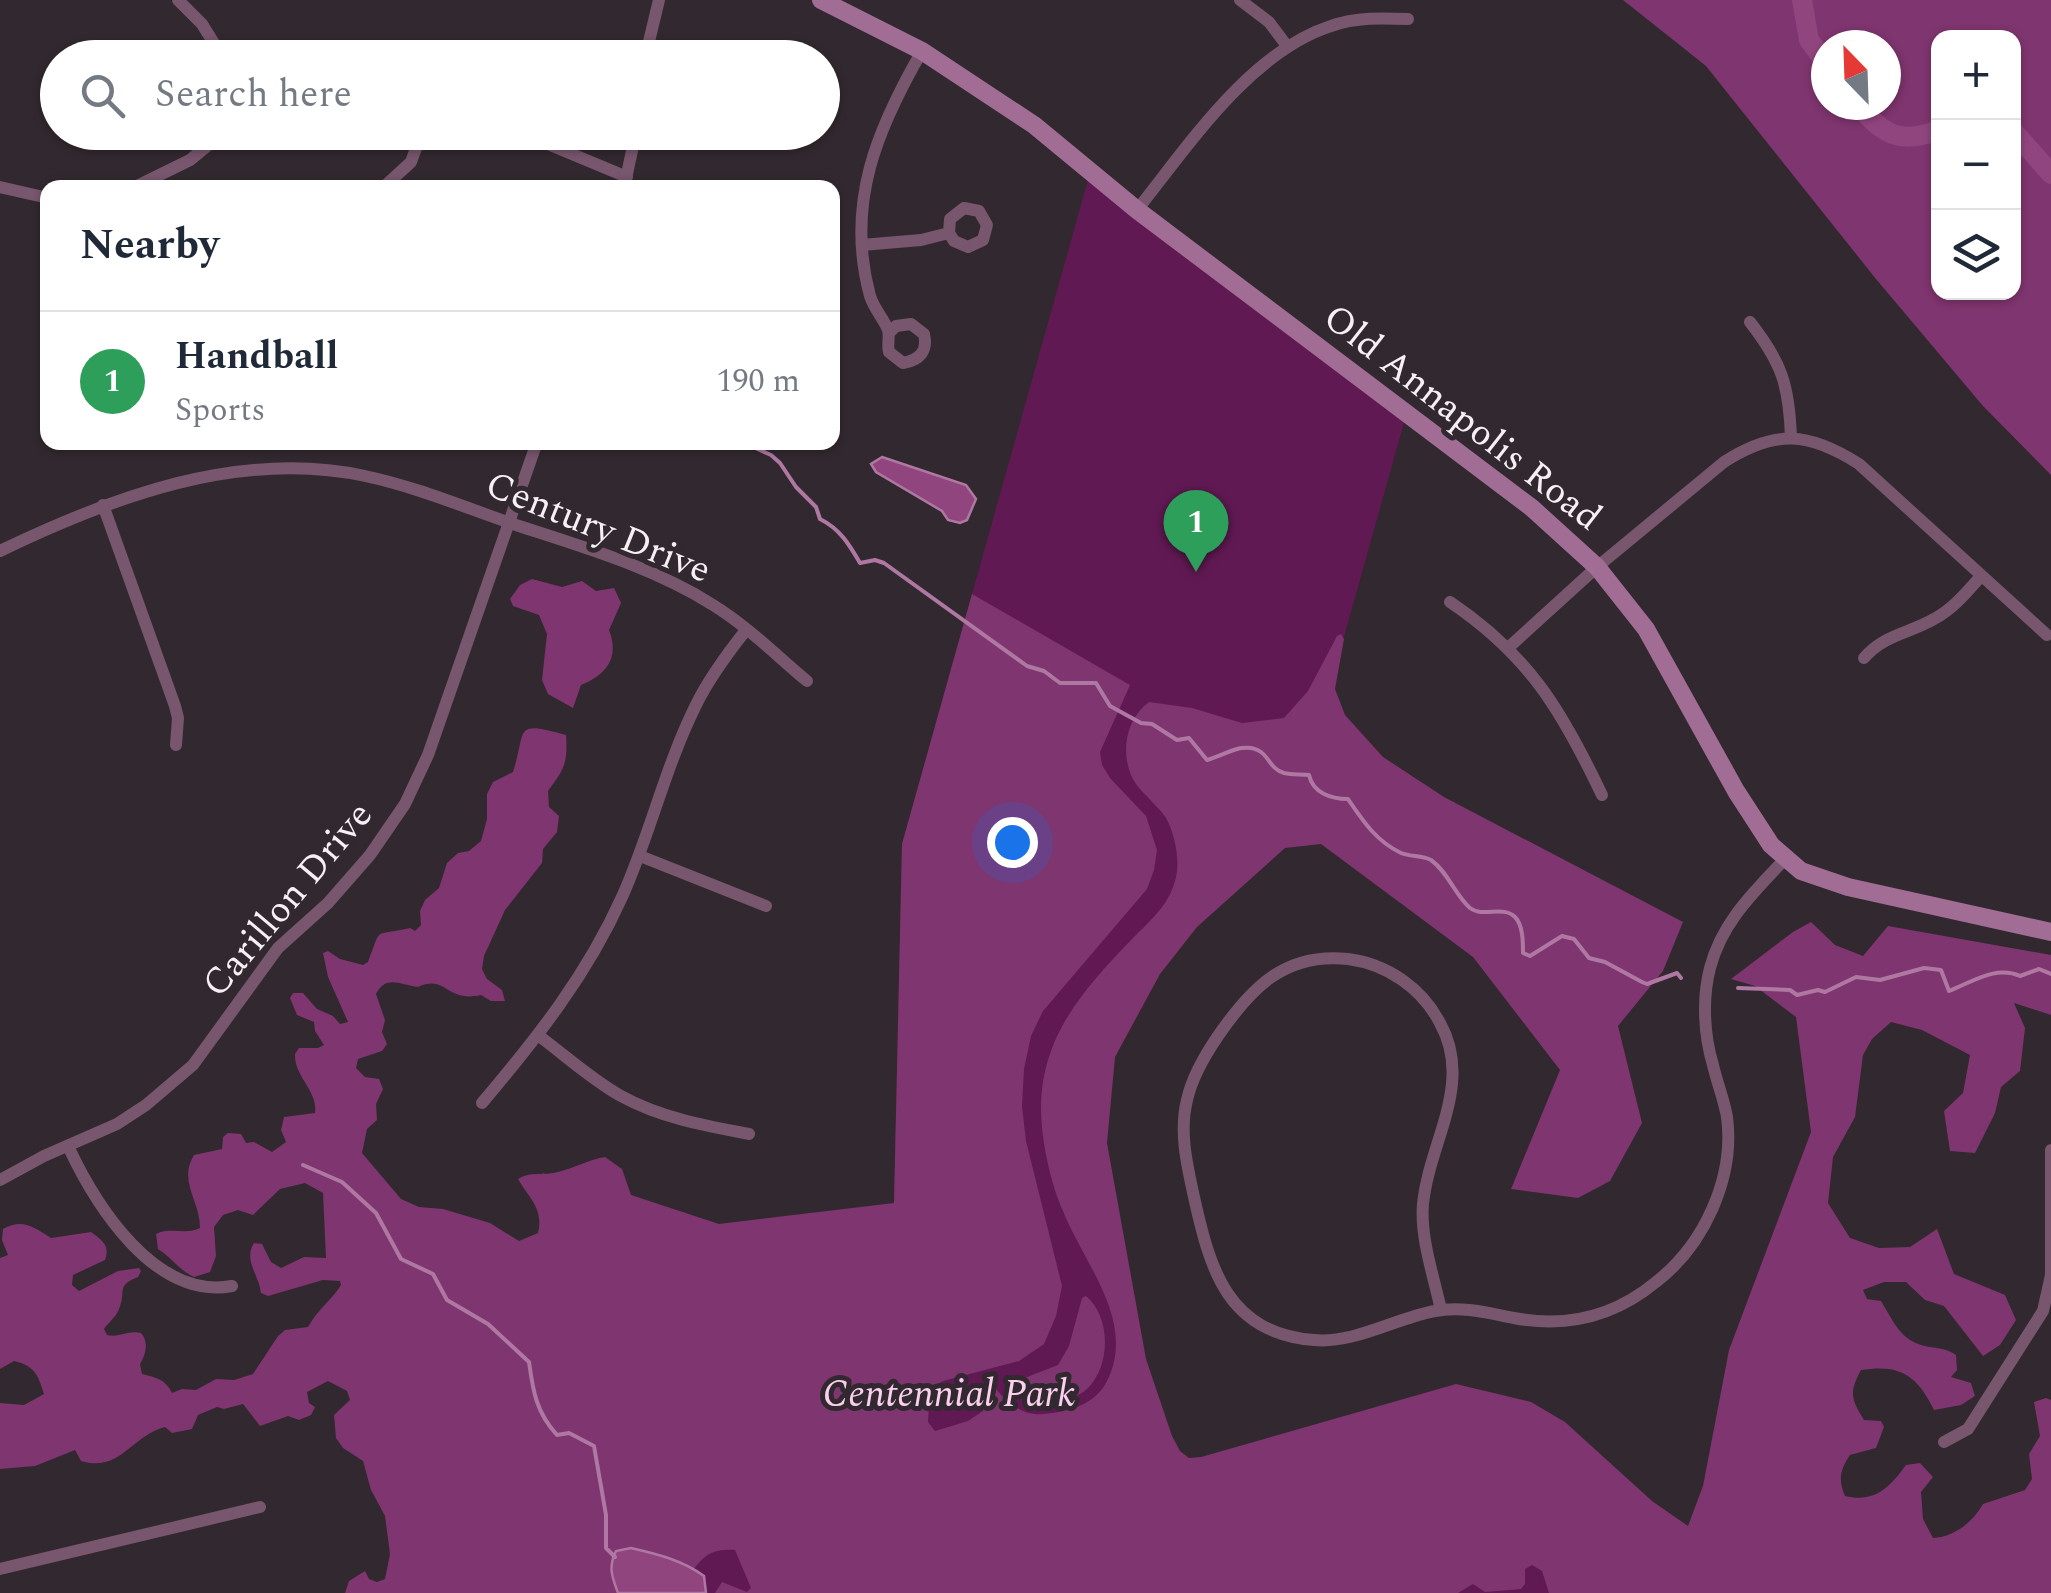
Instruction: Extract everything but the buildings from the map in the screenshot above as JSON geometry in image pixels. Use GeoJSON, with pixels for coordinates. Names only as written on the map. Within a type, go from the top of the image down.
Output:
{"type":"FeatureCollection","features":[{"type":"Feature","properties":{"kind":"street"},"geometry":{"type":"LineString","coordinates":[[178,0],[212,40]]}},
{"type":"Feature","properties":{"kind":"street"},"geometry":{"type":"LineString","coordinates":[[649,40],[659,0]]}},
{"type":"Feature","properties":{"kind":"street","name":"Old Annapolis Road"},"geometry":{"type":"LineString","coordinates":[[821,0],[922,51],[1034,125],[1137,210],[1532,508],[1597,567],[1646,628],[1756,824],[1785,859],[1820,880],[2051,932]]}},
{"type":"Feature","properties":{"kind":"street"},"geometry":{"type":"LineString","coordinates":[[1240,0],[1269,22],[1287,46]]}},
{"type":"Feature","properties":{"kind":"street"},"geometry":{"type":"LineString","coordinates":[[1137,210],[1219,111],[1287,46],[1352,20],[1408,19]]}},
{"type":"Feature","properties":{"kind":"street"},"geometry":{"type":"LineString","coordinates":[[890,332],[871,297],[862,245],[862,217],[870,160],[890,106],[922,51]]}},
{"type":"Feature","properties":{"kind":"street"},"geometry":{"type":"LineString","coordinates":[[149,180],[202,150]]}},
{"type":"Feature","properties":{"kind":"street"},"geometry":{"type":"LineString","coordinates":[[391,180],[410,162],[415,150]]}},
{"type":"Feature","properties":{"kind":"street"},"geometry":{"type":"LineString","coordinates":[[557,150],[621,180]]}},
{"type":"Feature","properties":{"kind":"street"},"geometry":{"type":"LineString","coordinates":[[625,180],[632,150]]}},
{"type":"Feature","properties":{"kind":"street"},"geometry":{"type":"LineString","coordinates":[[0,187],[40,196]]}},
{"type":"Feature","properties":{"kind":"street"},"geometry":{"type":"LineString","coordinates":[[862,245],[949,233]]}},
{"type":"Feature","properties":{"kind":"street"},"geometry":{"type":"LineString","coordinates":[[1750,322],[1770,347],[1786,380],[1791,437]]}},
{"type":"Feature","properties":{"kind":"street"},"geometry":{"type":"LineString","coordinates":[[1508,648],[1597,567],[1724,462],[1756,444],[1791,437],[1826,445],[1859,464],[2047,635]]}},
{"type":"Feature","properties":{"kind":"street","name":"Carillon Drive"},"geometry":{"type":"LineString","coordinates":[[0,1180],[117,1124],[192,1065],[268,960],[348,881],[390,828],[428,754],[534,450]]}},
{"type":"Feature","properties":{"kind":"street","name":"Century Drive"},"geometry":{"type":"LineString","coordinates":[[0,551],[103,505],[172,484],[294,469],[331,470],[405,485],[650,572],[715,606],[807,682]]}},
{"type":"Feature","properties":{"kind":"street"},"geometry":{"type":"LineString","coordinates":[[103,505],[175,706],[176,745]]}},
{"type":"Feature","properties":{"kind":"street"},"geometry":{"type":"LineString","coordinates":[[1864,658],[1884,640],[1950,608],[1981,576]]}},
{"type":"Feature","properties":{"kind":"street"},"geometry":{"type":"LineString","coordinates":[[1450,602],[1486,626],[1555,703],[1602,794]]}},
{"type":"Feature","properties":{"kind":"street"},"geometry":{"type":"LineString","coordinates":[[482,1104],[539,1036],[597,948],[640,856],[694,707],[724,657],[746,630]]}},
{"type":"Feature","properties":{"kind":"street"},"geometry":{"type":"LineString","coordinates":[[640,856],[766,906]]}},
{"type":"Feature","properties":{"kind":"street"},"geometry":{"type":"LineString","coordinates":[[1441,1310],[1423,1207],[1452,1096],[1454,1072],[1442,1024],[1410,985],[1372,964],[1331,958],[1304,961],[1279,972],[1258,986],[1236,1011],[1210,1047],[1187,1097],[1184,1150],[1207,1257],[1221,1286],[1255,1321],[1294,1338],[1318,1341],[1340,1339],[1441,1310],[1484,1310],[1538,1321],[1586,1318],[1624,1306],[1656,1282],[1692,1248],[1705,1228],[1728,1142],[1722,1092],[1706,1038],[1710,969],[1736,911],[1785,859]]}},
{"type":"Feature","properties":{"kind":"street"},"geometry":{"type":"LineString","coordinates":[[539,1036],[621,1096],[670,1117],[749,1134]]}},
{"type":"Feature","properties":{"kind":"street"},"geometry":{"type":"LineString","coordinates":[[68,1146],[100,1206],[134,1246],[187,1284],[214,1289],[232,1286]]}},
{"type":"Feature","properties":{"kind":"street"},"geometry":{"type":"LineString","coordinates":[[1944,1442],[1968,1430],[2044,1312],[2051,1275],[2051,1150]]}},
{"type":"Feature","properties":{"kind":"street"},"geometry":{"type":"LineString","coordinates":[[0,1569],[260,1507]]}},
{"type":"Feature","properties":{"kind":"green space","name":"Centennial Park"},"geometry":{"type":"Polygon","coordinates":[[[1088,180],[1405,419],[1314,744],[1122,1021],[1090,1125],[1167,1468],[1706,1567],[2037,1593],[473,1593],[401,1375],[894,1203],[902,844],[1088,180]]]}},
{"type":"Feature","properties":{"kind":"shaded area"},"geometry":{"type":"Polygon","coordinates":[[[1623,0],[2051,0],[2051,475],[1983,406],[1706,66],[1623,0]]]}},
{"type":"Feature","properties":{"kind":"shaded area"},"geometry":{"type":"Polygon","coordinates":[[[882,457],[966,485],[976,499],[967,520],[948,520],[942,511],[876,472],[871,464],[882,457]]]}},
{"type":"Feature","properties":{"kind":"shaded area"},"geometry":{"type":"Polygon","coordinates":[[[532,579],[562,587],[582,581],[596,591],[614,588],[621,603],[609,630],[613,649],[609,664],[581,685],[573,708],[548,694],[542,680],[547,634],[539,615],[513,606],[510,599],[520,585],[532,579]]]}},
{"type":"Feature","properties":{"kind":"shaded area"},"geometry":{"type":"Polygon","coordinates":[[[972,594],[1130,685],[1100,752],[1102,765],[1146,816],[1157,850],[1147,889],[1043,1011],[1031,1036],[1022,1106],[1026,1141],[1062,1286],[1056,1316],[1044,1344],[1019,1361],[943,1381],[930,1389],[928,1422],[935,1431],[968,1421],[983,1411],[988,1384],[1028,1413],[1052,1413],[1080,1406],[1102,1389],[1115,1359],[1112,1315],[1054,1187],[1041,1107],[1049,1057],[1069,1014],[1099,975],[1159,911],[1176,877],[1177,855],[1169,824],[1136,784],[1127,763],[1127,740],[1134,719],[1149,702],[1192,708],[1242,723],[1284,718],[1308,691],[1341,634],[1344,639],[1335,689],[1345,715],[1383,757],[1444,797],[1683,922],[1663,971],[1618,1026],[1642,1123],[1610,1181],[1578,1198],[1511,1189],[1560,1070],[1473,957],[1321,844],[1285,848],[1197,927],[1160,974],[1115,1057],[1107,1143],[1146,1359],[1180,1451],[1189,1458],[1201,1457],[1456,1384],[1531,1402],[1565,1422],[1652,1501],[1688,1526],[1703,1486],[1729,1350],[1811,1132],[1796,1017],[1755,986],[1731,979],[1811,922],[1835,945],[1863,956],[1888,926],[2051,955],[2051,1015],[2014,1003],[2025,1028],[2020,1071],[2001,1087],[1995,1113],[1975,1153],[1950,1151],[1944,1111],[1963,1093],[1970,1055],[1922,1030],[1891,1022],[1872,1039],[1863,1055],[1855,1117],[1833,1157],[1828,1203],[1850,1238],[1879,1248],[1910,1247],[1937,1229],[1954,1274],[2005,1295],[2016,1320],[2000,1345],[1983,1356],[1944,1306],[1925,1300],[1906,1282],[1884,1282],[1863,1290],[1867,1299],[1881,1301],[1909,1339],[1956,1355],[1957,1370],[1951,1377],[1971,1383],[1975,1396],[1961,1405],[1934,1410],[1921,1388],[1906,1375],[1886,1369],[1861,1370],[1853,1390],[1856,1406],[1864,1420],[1881,1421],[1884,1427],[1876,1448],[1850,1455],[1842,1470],[1841,1485],[1845,1496],[1873,1495],[1887,1487],[1906,1465],[1920,1463],[1933,1477],[1921,1492],[1923,1519],[1933,1538],[1948,1535],[1974,1517],[1983,1504],[2025,1490],[2032,1479],[2029,1454],[2040,1436],[2034,1402],[2051,1400],[2051,1593],[1549,1593],[1542,1571],[1532,1565],[1525,1569],[1521,1589],[1485,1592],[1473,1584],[1458,1593],[715,1593],[722,1582],[747,1592],[751,1588],[735,1550],[711,1553],[694,1569],[631,1548],[611,1575],[618,1593],[345,1593],[349,1581],[365,1571],[369,1579],[385,1579],[390,1554],[385,1516],[371,1490],[363,1461],[343,1448],[336,1438],[334,1415],[350,1400],[347,1391],[328,1381],[307,1392],[309,1403],[315,1407],[311,1415],[299,1420],[288,1416],[260,1426],[243,1404],[217,1407],[198,1415],[192,1429],[172,1433],[165,1427],[106,1462],[81,1461],[75,1450],[35,1466],[0,1469],[0,1403],[24,1405],[44,1394],[27,1366],[14,1361],[0,1369],[0,1258],[8,1255],[2,1240],[3,1229],[22,1224],[51,1238],[91,1232],[99,1238],[106,1247],[105,1260],[73,1275],[72,1285],[79,1291],[118,1271],[139,1268],[138,1277],[124,1286],[118,1312],[104,1329],[111,1336],[141,1333],[146,1344],[140,1364],[142,1374],[160,1380],[172,1393],[196,1390],[216,1379],[234,1380],[253,1374],[278,1336],[285,1330],[308,1327],[337,1291],[340,1281],[323,1280],[268,1296],[261,1293],[253,1268],[250,1255],[254,1243],[262,1244],[271,1262],[281,1268],[304,1257],[326,1258],[323,1193],[305,1183],[280,1189],[253,1215],[238,1210],[223,1215],[214,1227],[216,1256],[210,1272],[194,1277],[184,1271],[158,1249],[156,1234],[200,1228],[188,1174],[194,1155],[222,1149],[223,1137],[228,1133],[241,1134],[246,1143],[254,1142],[272,1152],[286,1142],[281,1130],[284,1117],[315,1113],[313,1097],[298,1070],[295,1054],[299,1048],[324,1045],[314,1022],[297,1015],[290,998],[293,993],[303,993],[317,1009],[340,1024],[348,1022],[328,977],[323,953],[328,951],[363,965],[380,934],[410,928],[415,931],[421,925],[420,911],[425,900],[439,888],[447,863],[481,841],[487,819],[487,794],[493,782],[513,772],[522,737],[529,729],[566,735],[566,753],[561,771],[548,791],[549,807],[559,816],[557,832],[543,849],[542,863],[505,910],[484,956],[482,969],[487,979],[502,990],[505,1001],[460,995],[435,984],[418,987],[389,982],[380,988],[376,994],[385,1020],[382,1032],[387,1044],[382,1051],[358,1059],[356,1068],[365,1077],[379,1079],[383,1089],[376,1104],[377,1120],[367,1129],[362,1153],[401,1199],[419,1207],[443,1209],[490,1223],[519,1241],[538,1233],[539,1217],[518,1179],[558,1172],[605,1157],[622,1169],[631,1195],[719,1224],[894,1203],[902,844],[972,594]]]}},
{"type":"Feature","properties":{"kind":"shaded area"},"geometry":{"type":"Polygon","coordinates":[[[1086,1296],[1104,1328],[1104,1354],[1096,1378],[1083,1392],[1068,1399],[1043,1403],[1029,1400],[1017,1381],[1058,1365],[1069,1346],[1082,1298],[1086,1296]]]}},
{"type":"Feature","properties":{"kind":"shaded area"},"geometry":{"type":"Polygon","coordinates":[[[631,1548],[696,1570],[704,1576],[706,1593],[618,1593],[612,1562],[616,1551],[631,1548]]]}},
{"type":"Feature","properties":{"kind":"waterway"},"geometry":{"type":"LineString","coordinates":[[1802,0],[1811,43]]}},
{"type":"Feature","properties":{"kind":"waterway"},"geometry":{"type":"LineString","coordinates":[[1872,120],[1903,137],[1931,132]]}},
{"type":"Feature","properties":{"kind":"waterway"},"geometry":{"type":"LineString","coordinates":[[2021,140],[2051,174]]}},
{"type":"Feature","properties":{"kind":"waterway"},"geometry":{"type":"LineString","coordinates":[[760,450],[780,463],[816,507],[820,519],[839,532],[860,563],[884,563],[1027,666],[1044,671],[1060,683],[1096,683],[1110,706],[1177,740],[1189,738],[1207,760],[1234,750],[1255,749],[1280,771],[1309,775],[1324,794],[1348,799],[1384,843],[1405,854],[1431,860],[1470,908],[1515,917],[1521,929],[1523,953],[1530,956],[1562,936],[1574,939],[1589,958],[1647,984],[1677,973],[1681,978]]}},
{"type":"Feature","properties":{"kind":"waterway"},"geometry":{"type":"LineString","coordinates":[[1738,988],[1790,990],[1797,995],[1825,992],[1856,977],[1880,980],[1924,968],[1941,970],[1949,991],[2002,972],[2020,976],[2039,969],[2051,974]]}},
{"type":"Feature","properties":{"kind":"waterway"},"geometry":{"type":"LineString","coordinates":[[303,1165],[342,1182],[376,1213],[401,1259],[433,1274],[447,1300],[488,1324],[529,1362],[537,1401],[550,1426],[557,1435],[569,1433],[594,1446],[606,1515],[606,1548],[615,1557]]}},
{"type":"Feature","properties":{"kind":"place","name":"Handball"},"geometry":{"type":"Point","coordinates":[1196,572]}}]}
